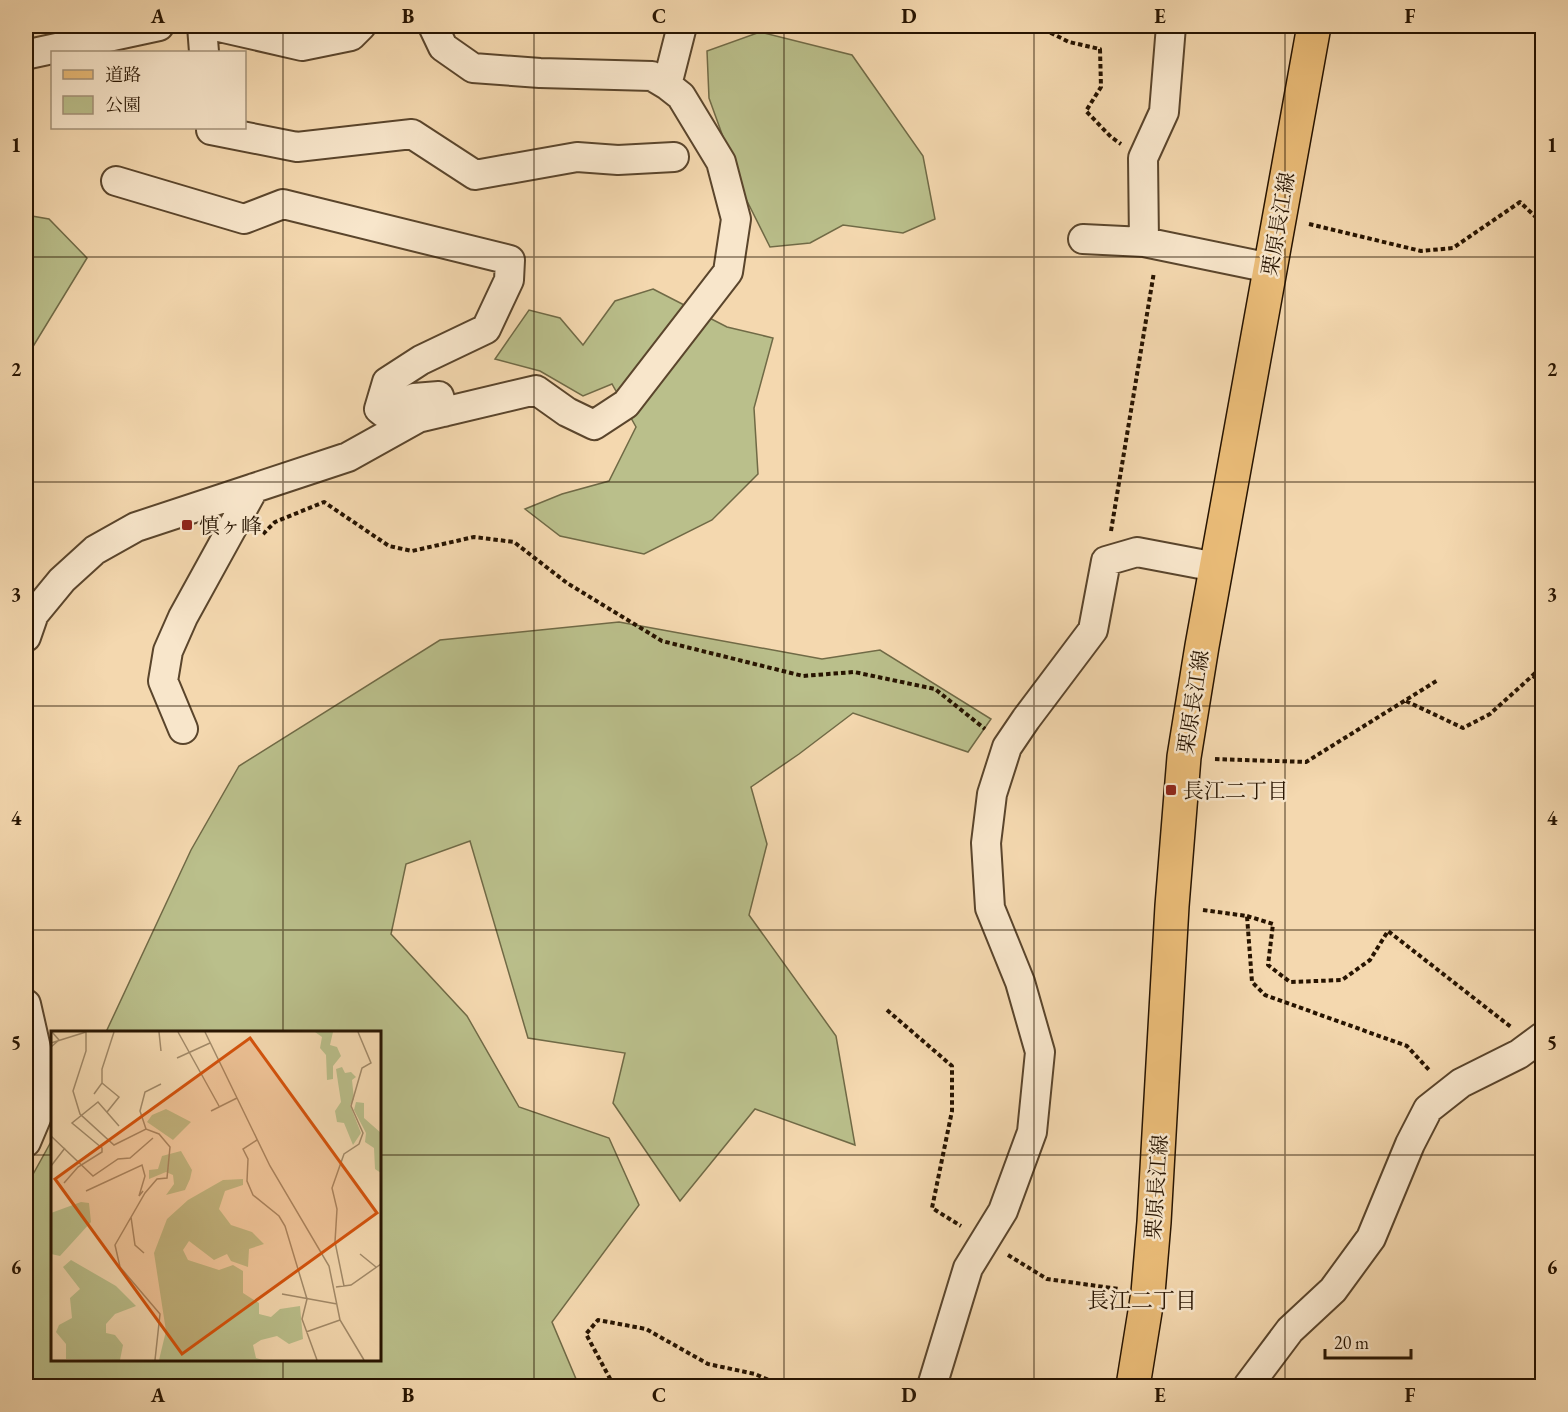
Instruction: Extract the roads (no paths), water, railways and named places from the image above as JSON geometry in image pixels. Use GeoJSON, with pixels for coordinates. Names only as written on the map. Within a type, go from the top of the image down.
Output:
{"type":"FeatureCollection","features":[{"type":"Feature","properties":{"kind":"main road","name":"栗原長江線"},"geometry":{"type":"LineString","coordinates":[[1133,1386],[1148,1293],[1152,1246],[1172,906],[1184,758],[1216,567],[1314,26]]}},
{"type":"Feature","properties":{"kind":"street"},"geometry":{"type":"LineString","coordinates":[[29,54],[159,26]]}},
{"type":"Feature","properties":{"kind":"street"},"geometry":{"type":"LineString","coordinates":[[202,26],[204,51]]}},
{"type":"Feature","properties":{"kind":"street"},"geometry":{"type":"LineString","coordinates":[[216,26],[302,46],[351,36],[361,26]]}},
{"type":"Feature","properties":{"kind":"street"},"geometry":{"type":"LineString","coordinates":[[26,637],[34,614],[62,580],[94,550],[136,527],[348,457],[418,418],[536,390],[567,412],[594,425],[626,404],[728,272],[736,219],[721,162],[681,96],[667,84],[652,76],[540,73],[473,68],[443,47],[433,26]]}},
{"type":"Feature","properties":{"kind":"street"},"geometry":{"type":"LineString","coordinates":[[667,84],[682,26]]}},
{"type":"Feature","properties":{"kind":"street"},"geometry":{"type":"LineString","coordinates":[[1152,243],[1143,158],[1164,112],[1171,26]]}},
{"type":"Feature","properties":{"kind":"street"},"geometry":{"type":"LineString","coordinates":[[211,129],[297,147],[412,134],[475,175],[577,157],[618,160],[674,157]]}},
{"type":"Feature","properties":{"kind":"street"},"geometry":{"type":"LineString","coordinates":[[116,181],[244,219],[284,204],[510,260],[509,280],[486,329],[421,360],[387,382],[379,409],[384,413],[414,398],[439,396],[444,412]]}},
{"type":"Feature","properties":{"kind":"street"},"geometry":{"type":"LineString","coordinates":[[1083,239],[1152,243],[1270,268]]}},
{"type":"Feature","properties":{"kind":"street"},"geometry":{"type":"LineString","coordinates":[[183,729],[163,681],[168,651],[183,617],[254,488]]}},
{"type":"Feature","properties":{"kind":"street"},"geometry":{"type":"LineString","coordinates":[[932,1386],[968,1268],[1003,1211],[1032,1132],[1040,1052],[1020,982],[990,908],[986,843],[992,794],[1007,747],[1094,630],[1106,561],[1137,552],[1216,567]]}},
{"type":"Feature","properties":{"kind":"street"},"geometry":{"type":"LineString","coordinates":[[26,1004],[36,1048],[38,1116],[26,1142]]}},
{"type":"Feature","properties":{"kind":"street"},"geometry":{"type":"LineString","coordinates":[[1248,1386],[1290,1330],[1333,1290],[1371,1238],[1410,1144],[1428,1109],[1461,1083],[1519,1054],[1538,1040]]}},
{"type":"Feature","properties":{"kind":"place","name":"慎ヶ峰"},"geometry":{"type":"Point","coordinates":[187,525]}},
{"type":"Feature","properties":{"kind":"place","name":"長江二丁目"},"geometry":{"type":"Point","coordinates":[1171,790]}},
{"type":"Feature","properties":{"kind":"district","name":"長江二丁目"},"geometry":{"type":"Point","coordinates":[1142,1300]}}]}
